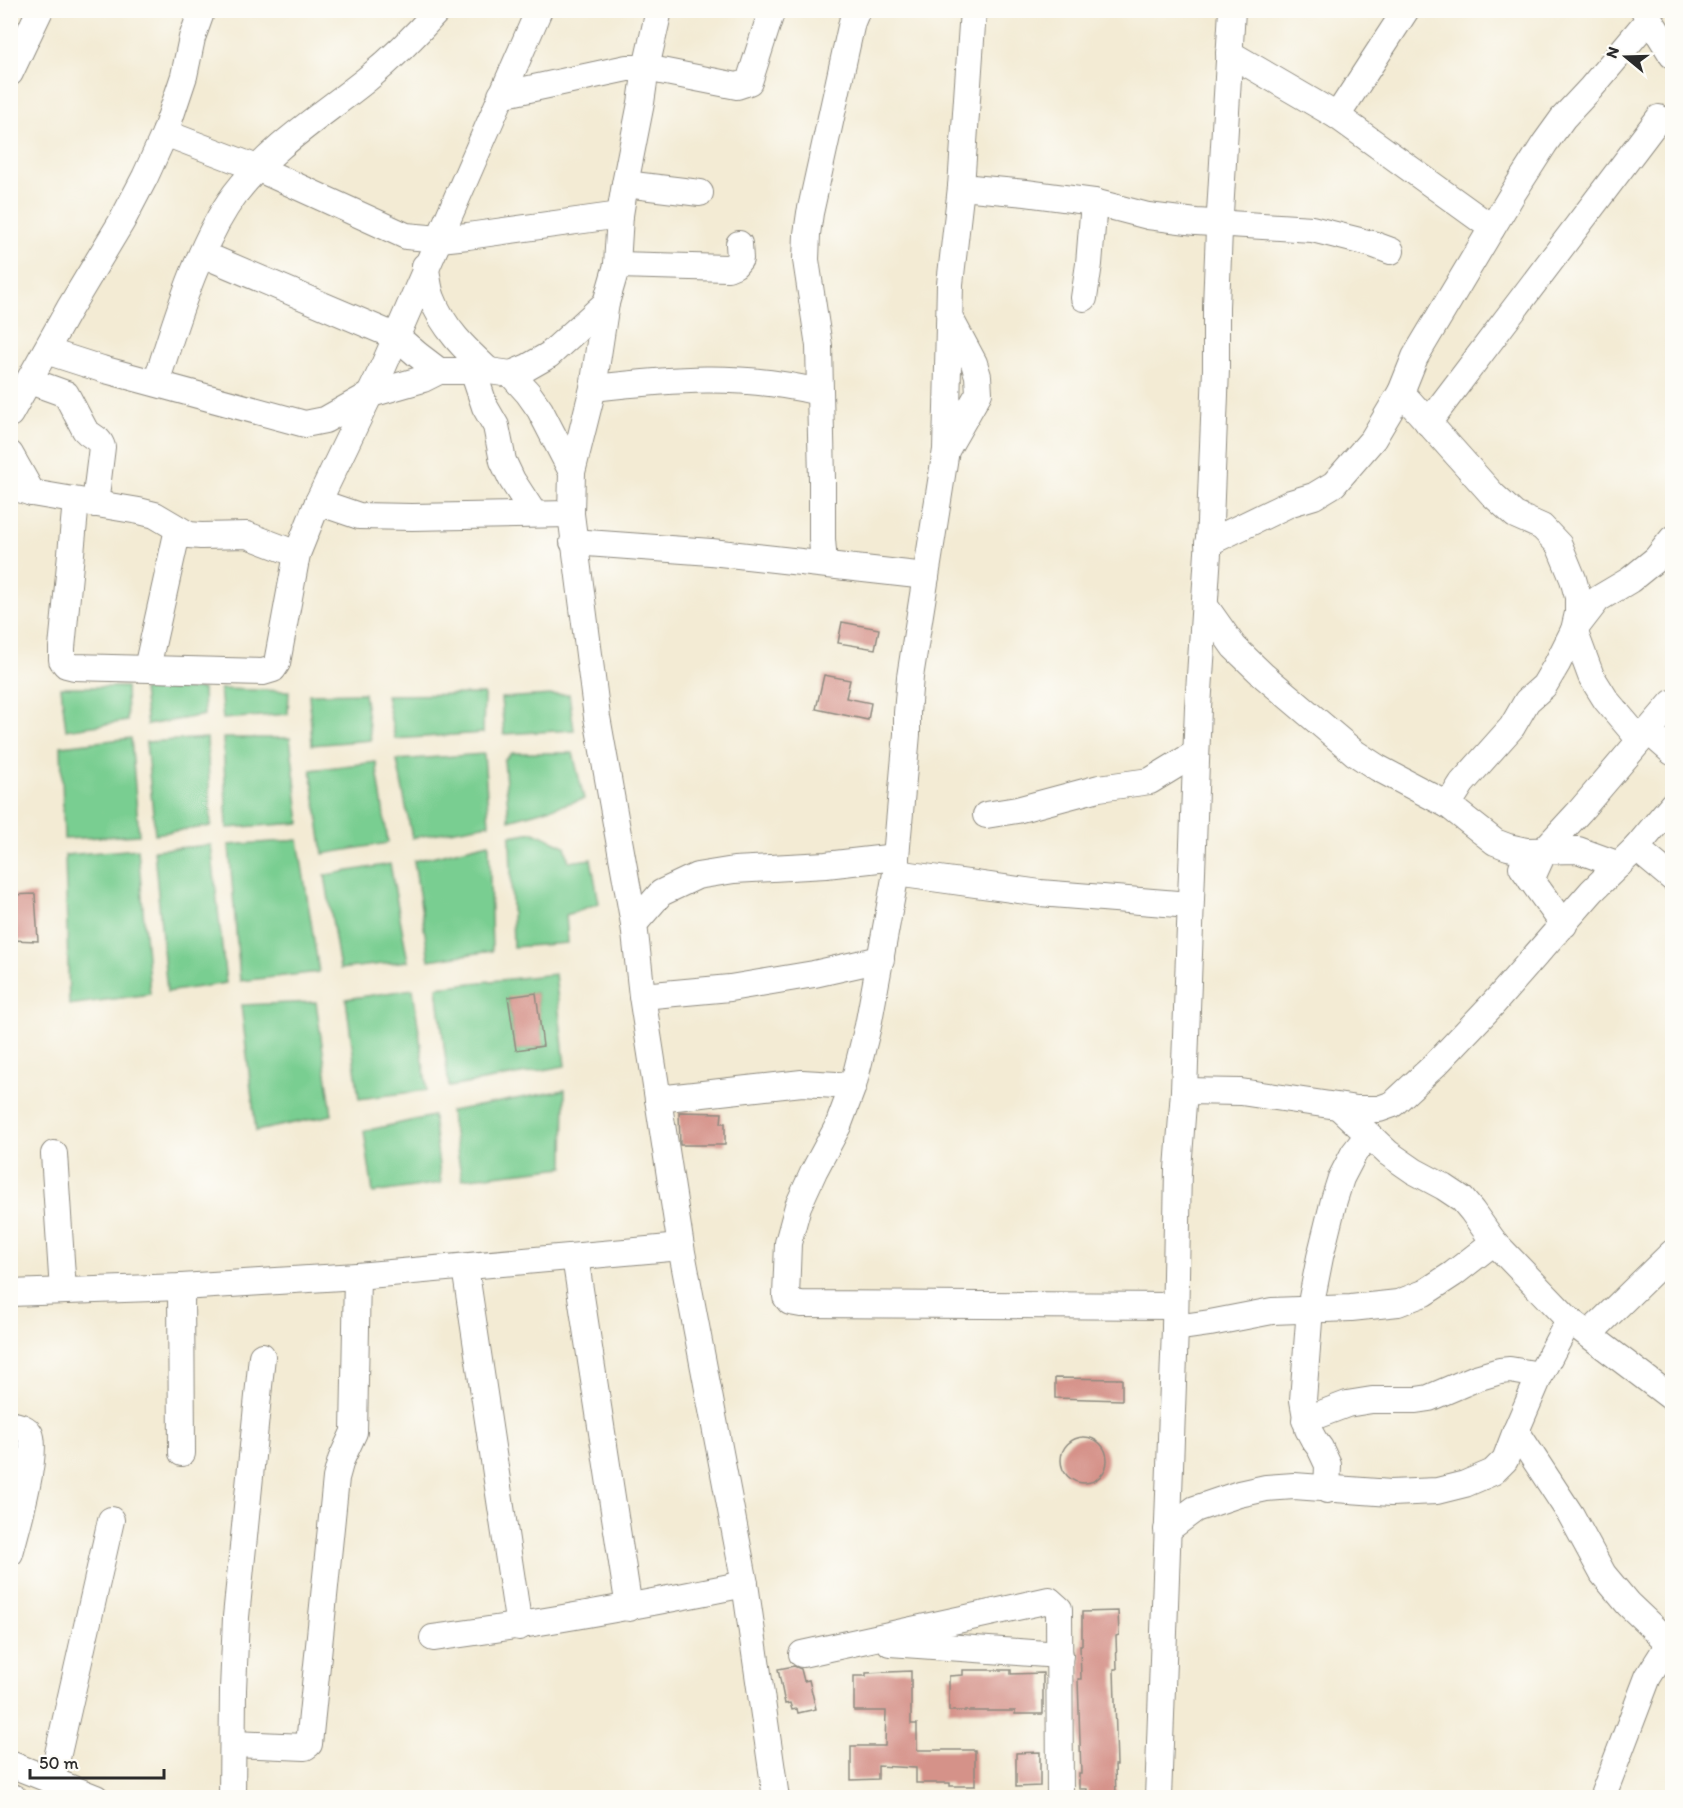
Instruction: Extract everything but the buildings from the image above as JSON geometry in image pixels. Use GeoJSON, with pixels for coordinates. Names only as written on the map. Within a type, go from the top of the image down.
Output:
{"type":"FeatureCollection","features":[{"type":"Feature","properties":{"kind":"street"},"geometry":{"type":"LineString","coordinates":[[10,74],[40,10]]}},
{"type":"Feature","properties":{"kind":"street"},"geometry":{"type":"LineString","coordinates":[[10,414],[122,221],[165,133],[202,10]]}},
{"type":"Feature","properties":{"kind":"street"},"geometry":{"type":"LineString","coordinates":[[30,381],[66,394],[85,430],[97,437],[102,447],[86,502],[62,660],[66,665],[263,672],[273,669],[277,663],[297,554],[318,502],[371,394],[440,239],[538,10]]}},
{"type":"Feature","properties":{"kind":"street"},"geometry":{"type":"LineString","coordinates":[[660,10],[646,68],[625,184],[620,215],[617,265],[606,303],[593,388],[572,472],[571,514],[597,717],[634,924],[642,996],[681,1247],[745,1584],[776,1797]]}},
{"type":"Feature","properties":{"kind":"street"},"geometry":{"type":"LineString","coordinates":[[501,95],[627,68],[646,68],[737,86],[749,82],[772,10]]}},
{"type":"Feature","properties":{"kind":"street"},"geometry":{"type":"LineString","coordinates":[[824,564],[819,346],[806,260],[807,234],[852,22],[857,10]]}},
{"type":"Feature","properties":{"kind":"street"},"geometry":{"type":"LineString","coordinates":[[973,10],[961,187],[948,315],[974,363],[978,376],[979,393],[946,450],[909,677],[907,734],[896,865],[868,1026],[853,1086],[838,1126],[798,1206],[788,1243],[786,1297],[790,1302],[813,1304],[1175,1317],[1210,1323],[1272,1311],[1351,1308],[1398,1303],[1424,1293],[1494,1242]]}},
{"type":"Feature","properties":{"kind":"street"},"geometry":{"type":"LineString","coordinates":[[1158,1797],[1178,1169],[1184,1091],[1196,753],[1205,606],[1216,369],[1216,307],[1232,10]]}},
{"type":"Feature","properties":{"kind":"street"},"geometry":{"type":"LineString","coordinates":[[1337,116],[1406,10]]}},
{"type":"Feature","properties":{"kind":"street"},"geometry":{"type":"LineString","coordinates":[[156,383],[202,254],[235,195],[257,168],[294,134],[399,52],[426,14]]}},
{"type":"Feature","properties":{"kind":"street"},"geometry":{"type":"LineString","coordinates":[[1208,543],[1291,503],[1314,496],[1334,484],[1378,432],[1401,392],[1415,357],[1519,183],[1563,118],[1591,88],[1647,15],[1671,50]]}},
{"type":"Feature","properties":{"kind":"street"},"geometry":{"type":"LineString","coordinates":[[1229,53],[1337,116],[1492,228]]}},
{"type":"Feature","properties":{"kind":"street"},"geometry":{"type":"LineString","coordinates":[[1428,423],[1659,118]]}},
{"type":"Feature","properties":{"kind":"street"},"geometry":{"type":"LineString","coordinates":[[165,133],[257,168],[406,236],[440,239],[620,215]]}},
{"type":"Feature","properties":{"kind":"street"},"geometry":{"type":"LineString","coordinates":[[625,184],[700,193]]}},
{"type":"Feature","properties":{"kind":"street"},"geometry":{"type":"LineString","coordinates":[[961,187],[1094,202],[1148,216],[1196,222],[1312,229],[1391,250]]}},
{"type":"Feature","properties":{"kind":"street"},"geometry":{"type":"LineString","coordinates":[[1084,298],[1094,202]]}},
{"type":"Feature","properties":{"kind":"street"},"geometry":{"type":"LineString","coordinates":[[406,236],[421,256],[431,296],[440,316],[466,351],[491,372],[528,393],[540,410],[572,472]]}},
{"type":"Feature","properties":{"kind":"street"},"geometry":{"type":"LineString","coordinates":[[617,265],[728,268],[735,266],[741,259],[740,244]]}},
{"type":"Feature","properties":{"kind":"street"},"geometry":{"type":"LineString","coordinates":[[202,254],[397,336],[439,371]]}},
{"type":"Feature","properties":{"kind":"street"},"geometry":{"type":"LineString","coordinates":[[46,351],[305,424],[325,420],[371,394],[423,379],[439,371],[491,372],[528,367],[549,355],[606,303]]}},
{"type":"Feature","properties":{"kind":"street"},"geometry":{"type":"LineString","coordinates":[[786,384],[819,346]]}},
{"type":"Feature","properties":{"kind":"street"},"geometry":{"type":"LineString","coordinates":[[491,372],[485,407],[496,426],[503,461],[512,480],[534,514]]}},
{"type":"Feature","properties":{"kind":"street"},"geometry":{"type":"LineString","coordinates":[[593,388],[669,379],[709,378],[786,384],[819,392]]}},
{"type":"Feature","properties":{"kind":"street"},"geometry":{"type":"LineString","coordinates":[[1401,392],[1492,494],[1515,515],[1542,527],[1559,545],[1578,597],[1578,613],[1574,630],[1591,676],[1606,700],[1644,735],[1672,752]]}},
{"type":"Feature","properties":{"kind":"street"},"geometry":{"type":"LineString","coordinates":[[325,420],[347,440]]}},
{"type":"Feature","properties":{"kind":"street"},"geometry":{"type":"LineString","coordinates":[[10,454],[21,490],[155,515],[189,535],[247,535],[297,554]]}},
{"type":"Feature","properties":{"kind":"street"},"geometry":{"type":"LineString","coordinates":[[318,502],[359,516],[571,514]]}},
{"type":"Feature","properties":{"kind":"street"},"geometry":{"type":"LineString","coordinates":[[147,668],[178,529]]}},
{"type":"Feature","properties":{"kind":"street"},"geometry":{"type":"LineString","coordinates":[[1448,805],[1462,783],[1512,727],[1527,701],[1544,686],[1574,630],[1598,599],[1630,580],[1656,559],[1672,539]]}},
{"type":"Feature","properties":{"kind":"street"},"geometry":{"type":"LineString","coordinates":[[573,542],[711,552],[926,576]]}},
{"type":"Feature","properties":{"kind":"street"},"geometry":{"type":"LineString","coordinates":[[1205,606],[1234,646],[1264,676],[1355,753],[1378,768],[1448,805],[1495,842],[1508,848],[1526,851],[1578,850],[1627,856],[1672,878]]}},
{"type":"Feature","properties":{"kind":"street"},"geometry":{"type":"LineString","coordinates":[[1201,665],[1234,646]]}},
{"type":"Feature","properties":{"kind":"street"},"geometry":{"type":"LineString","coordinates":[[1532,880],[1545,849],[1672,704]]}},
{"type":"Feature","properties":{"kind":"street"},"geometry":{"type":"LineString","coordinates":[[986,815],[1017,810],[1099,789],[1150,781],[1196,753]]}},
{"type":"Feature","properties":{"kind":"street"},"geometry":{"type":"LineString","coordinates":[[1184,1091],[1241,1092],[1339,1107],[1379,1109],[1393,1104],[1436,1064],[1493,1004],[1592,891],[1672,805]]}},
{"type":"Feature","properties":{"kind":"street"},"geometry":{"type":"LineString","coordinates":[[1508,848],[1564,925]]}},
{"type":"Feature","properties":{"kind":"street"},"geometry":{"type":"LineString","coordinates":[[1578,850],[1592,891]]}},
{"type":"Feature","properties":{"kind":"street"},"geometry":{"type":"LineString","coordinates":[[634,924],[661,893],[697,876],[734,870],[826,865],[896,865],[1040,893],[1190,905]]}},
{"type":"Feature","properties":{"kind":"street"},"geometry":{"type":"LineString","coordinates":[[642,996],[730,988],[814,974],[880,959]]}},
{"type":"Feature","properties":{"kind":"street"},"geometry":{"type":"LineString","coordinates":[[658,1099],[802,1083],[853,1086]]}},
{"type":"Feature","properties":{"kind":"street"},"geometry":{"type":"LineString","coordinates":[[1339,1107],[1388,1153],[1462,1199],[1494,1242],[1579,1327],[1672,1398]]}},
{"type":"Feature","properties":{"kind":"street"},"geometry":{"type":"LineString","coordinates":[[1328,1490],[1328,1465],[1305,1420],[1303,1400],[1310,1308],[1337,1190],[1346,1166],[1368,1135]]}},
{"type":"Feature","properties":{"kind":"street"},"geometry":{"type":"LineString","coordinates":[[54,1154],[63,1291]]}},
{"type":"Feature","properties":{"kind":"street"},"geometry":{"type":"LineString","coordinates":[[10,1293],[181,1287],[357,1276],[681,1247]]}},
{"type":"Feature","properties":{"kind":"street"},"geometry":{"type":"LineString","coordinates":[[1167,1530],[1195,1509],[1239,1494],[1266,1488],[1294,1486],[1328,1490],[1403,1493],[1437,1491],[1465,1484],[1493,1472],[1505,1460],[1540,1375],[1579,1327],[1672,1253]]}},
{"type":"Feature","properties":{"kind":"street"},"geometry":{"type":"LineString","coordinates":[[575,1257],[629,1608]]}},
{"type":"Feature","properties":{"kind":"street"},"geometry":{"type":"LineString","coordinates":[[465,1267],[519,1627]]}},
{"type":"Feature","properties":{"kind":"street"},"geometry":{"type":"LineString","coordinates":[[232,1744],[305,1747],[309,1744],[336,1478],[341,1460],[354,1432],[357,1276]]}},
{"type":"Feature","properties":{"kind":"street"},"geometry":{"type":"LineString","coordinates":[[181,1287],[182,1453]]}},
{"type":"Feature","properties":{"kind":"street"},"geometry":{"type":"LineString","coordinates":[[232,1797],[236,1617],[262,1356]]}},
{"type":"Feature","properties":{"kind":"street"},"geometry":{"type":"LineString","coordinates":[[1305,1420],[1347,1404],[1372,1400],[1429,1398],[1476,1378],[1500,1371],[1510,1370],[1540,1375]]}},
{"type":"Feature","properties":{"kind":"street"},"geometry":{"type":"LineString","coordinates":[[10,1424],[25,1428],[30,1433],[33,1442],[29,1474],[10,1553]]}},
{"type":"Feature","properties":{"kind":"street"},"geometry":{"type":"LineString","coordinates":[[1516,1431],[1571,1515],[1603,1574],[1628,1604],[1671,1641],[1648,1677],[1602,1797]]}},
{"type":"Feature","properties":{"kind":"street"},"geometry":{"type":"LineString","coordinates":[[52,1780],[111,1520]]}},
{"type":"Feature","properties":{"kind":"street"},"geometry":{"type":"LineString","coordinates":[[433,1638],[519,1627],[629,1608],[745,1584]]}},
{"type":"Feature","properties":{"kind":"street"},"geometry":{"type":"LineString","coordinates":[[802,1654],[1048,1600],[1059,1608],[1059,1797]]}},
{"type":"Feature","properties":{"kind":"street"},"geometry":{"type":"LineString","coordinates":[[861,1641],[1060,1655]]}},
{"type":"Feature","properties":{"kind":"street"},"geometry":{"type":"LineString","coordinates":[[10,1764],[96,1797]]}},
{"type":"Feature","properties":{"kind":"green space"},"geometry":{"type":"Polygon","coordinates":[[[61,687],[126,687],[127,721],[66,730],[61,687]]]}},
{"type":"Feature","properties":{"kind":"green space"},"geometry":{"type":"Polygon","coordinates":[[[203,689],[204,715],[147,725],[143,690],[203,689]]]}},
{"type":"Feature","properties":{"kind":"green space"},"geometry":{"type":"Polygon","coordinates":[[[220,689],[289,691],[288,714],[223,719],[220,689]]]}},
{"type":"Feature","properties":{"kind":"green space"},"geometry":{"type":"Polygon","coordinates":[[[364,693],[371,740],[312,745],[309,694],[364,693]]]}},
{"type":"Feature","properties":{"kind":"green space"},"geometry":{"type":"Polygon","coordinates":[[[484,694],[483,733],[395,739],[386,695],[484,694]]]}},
{"type":"Feature","properties":{"kind":"green space"},"geometry":{"type":"Polygon","coordinates":[[[569,694],[574,730],[504,734],[501,698],[569,694]]]}},
{"type":"Feature","properties":{"kind":"green space"},"geometry":{"type":"Polygon","coordinates":[[[131,738],[139,835],[64,839],[61,746],[131,738]]]}},
{"type":"Feature","properties":{"kind":"green space"},"geometry":{"type":"Polygon","coordinates":[[[207,738],[211,826],[155,834],[146,742],[207,738]]]}},
{"type":"Feature","properties":{"kind":"green space"},"geometry":{"type":"Polygon","coordinates":[[[223,738],[290,738],[300,823],[227,828],[223,738]]]}},
{"type":"Feature","properties":{"kind":"green space"},"geometry":{"type":"Polygon","coordinates":[[[512,753],[573,753],[584,799],[509,820],[504,760],[512,753]]]}},
{"type":"Feature","properties":{"kind":"green space"},"geometry":{"type":"Polygon","coordinates":[[[484,754],[489,824],[412,838],[397,760],[484,754]]]}},
{"type":"Feature","properties":{"kind":"green space"},"geometry":{"type":"Polygon","coordinates":[[[376,762],[388,843],[323,854],[311,770],[376,762]]]}},
{"type":"Feature","properties":{"kind":"green space"},"geometry":{"type":"Polygon","coordinates":[[[534,832],[565,846],[569,862],[591,859],[599,903],[566,915],[568,943],[513,947],[510,836],[534,832]]]}},
{"type":"Feature","properties":{"kind":"green space"},"geometry":{"type":"Polygon","coordinates":[[[298,840],[319,972],[240,981],[229,845],[298,840]]]}},
{"type":"Feature","properties":{"kind":"green space"},"geometry":{"type":"Polygon","coordinates":[[[489,843],[492,951],[429,960],[414,861],[489,843]]]}},
{"type":"Feature","properties":{"kind":"green space"},"geometry":{"type":"Polygon","coordinates":[[[211,845],[226,983],[167,992],[154,850],[211,845]]]}},
{"type":"Feature","properties":{"kind":"green space"},"geometry":{"type":"Polygon","coordinates":[[[138,849],[150,994],[69,1005],[65,855],[138,849]]]}},
{"type":"Feature","properties":{"kind":"green space"},"geometry":{"type":"Polygon","coordinates":[[[390,864],[408,961],[340,969],[325,875],[390,864]]]}},
{"type":"Feature","properties":{"kind":"green space"},"geometry":{"type":"Polygon","coordinates":[[[555,974],[565,1066],[449,1087],[437,987],[555,974]],[[536,993],[508,998],[516,1050],[543,1046],[536,993]]]}},
{"type":"Feature","properties":{"kind":"green space"},"geometry":{"type":"Polygon","coordinates":[[[413,989],[427,1090],[359,1099],[346,999],[413,989]]]}},
{"type":"Feature","properties":{"kind":"green space"},"geometry":{"type":"Polygon","coordinates":[[[316,1002],[332,1115],[256,1131],[241,1005],[316,1002]]]}},
{"type":"Feature","properties":{"kind":"green space"},"geometry":{"type":"Polygon","coordinates":[[[565,1090],[564,1167],[462,1179],[450,1111],[565,1090]]]}},
{"type":"Feature","properties":{"kind":"green space"},"geometry":{"type":"Polygon","coordinates":[[[433,1116],[441,1183],[373,1193],[364,1131],[433,1116]]]}}]}
